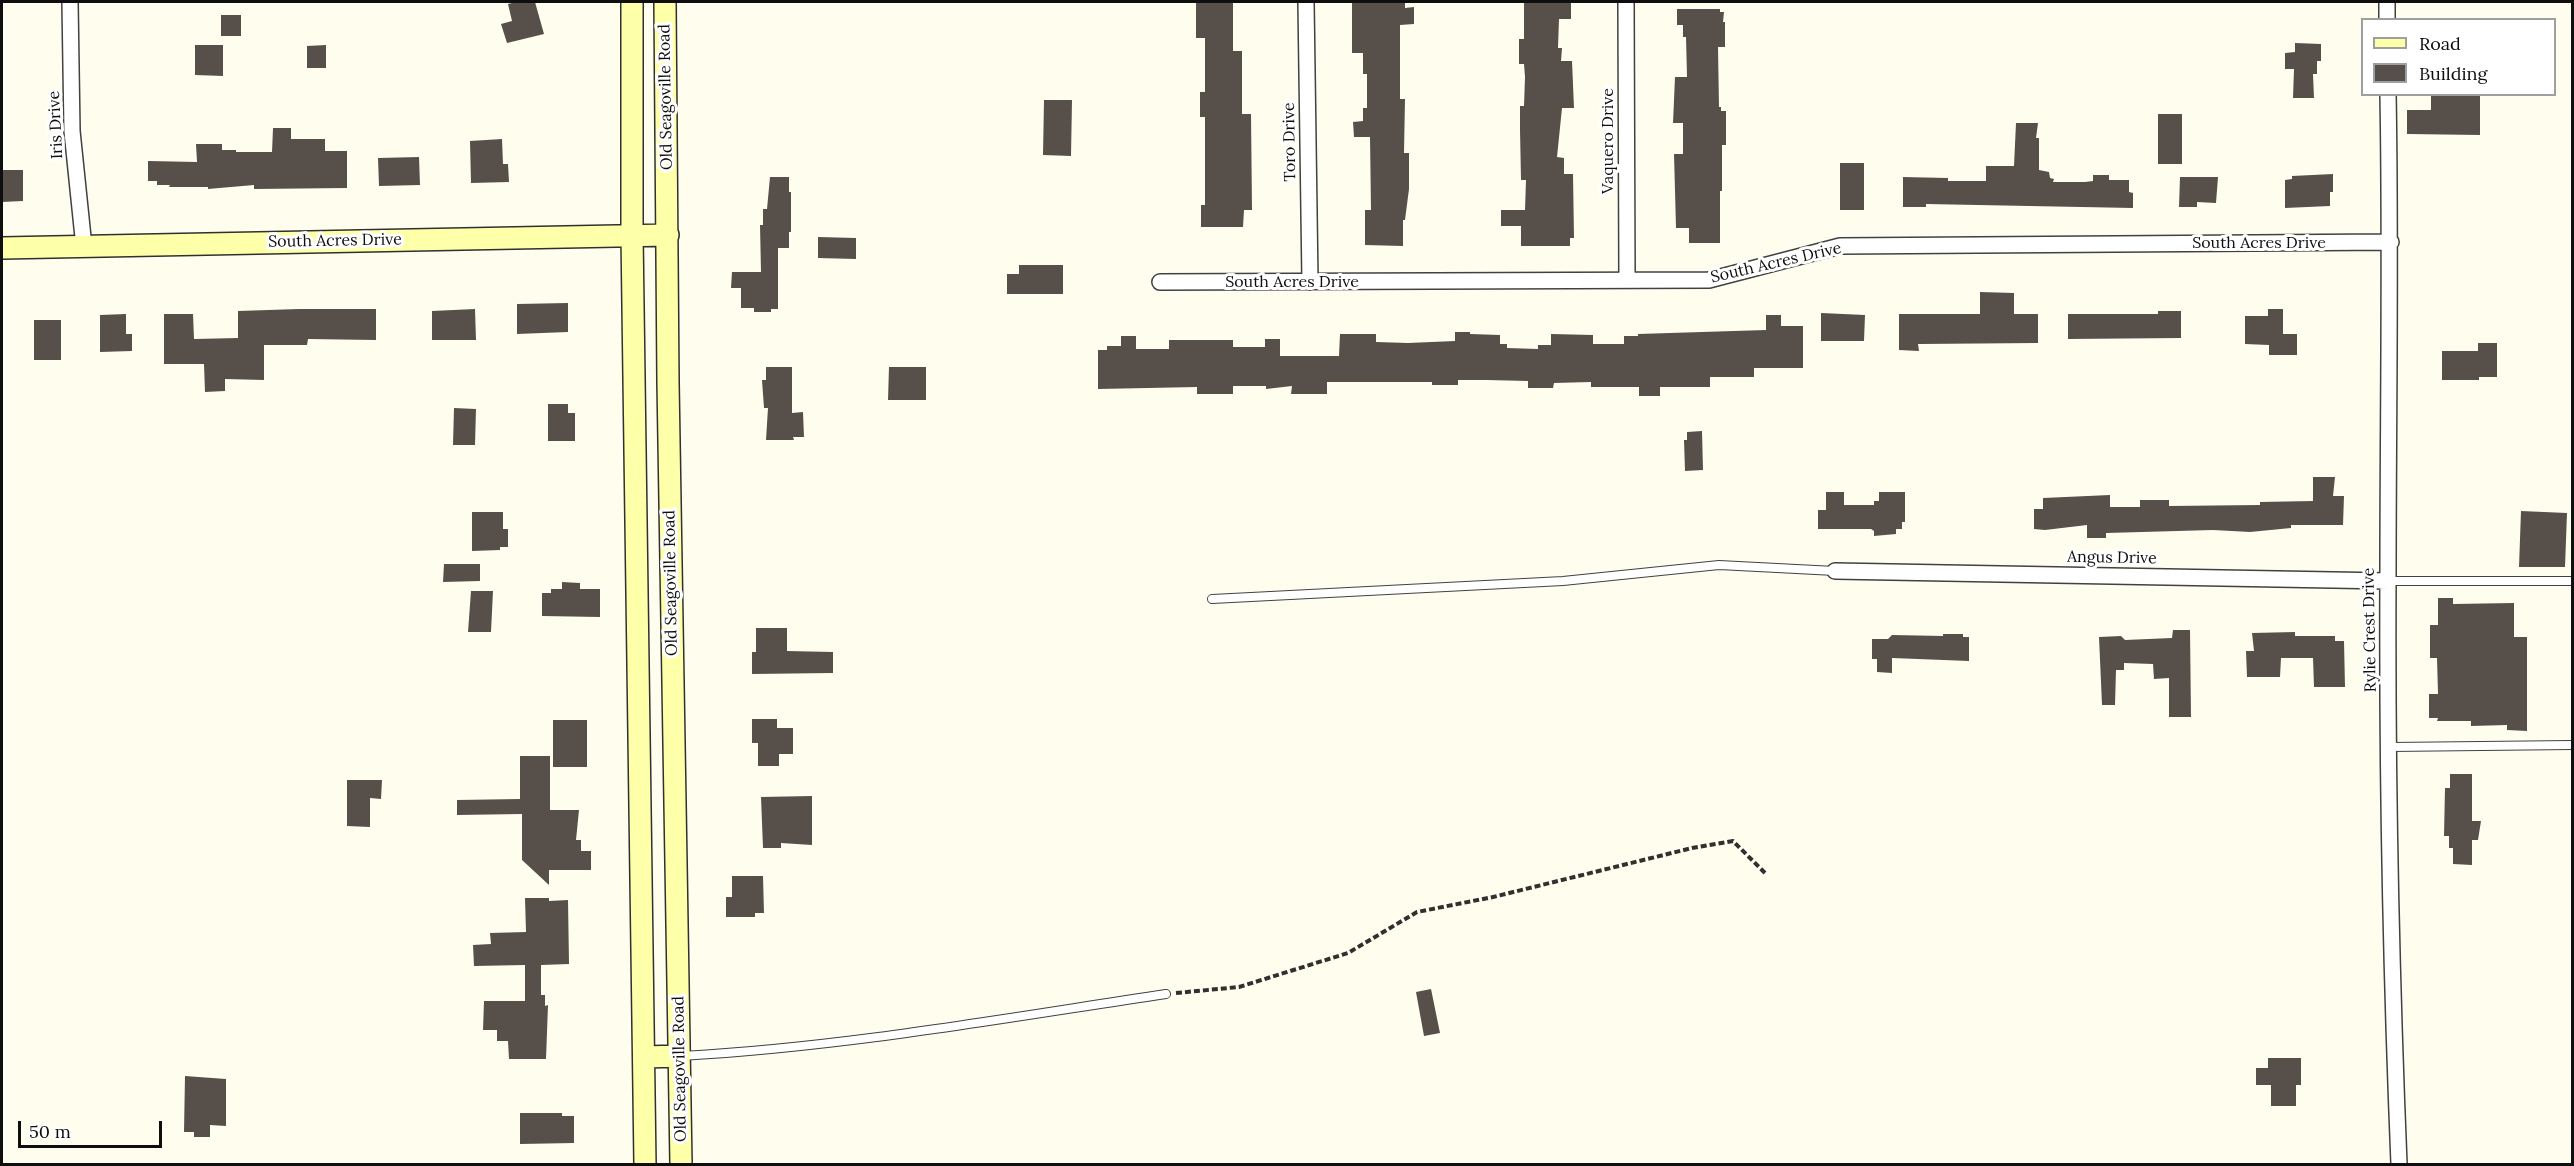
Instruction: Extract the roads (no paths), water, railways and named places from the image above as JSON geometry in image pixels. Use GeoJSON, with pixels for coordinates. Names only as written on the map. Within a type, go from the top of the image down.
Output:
{"type":"FeatureCollection","features":[{"type":"Feature","properties":{"kind":"main road","name":"Old Seagoville Road"},"geometry":{"type":"LineString","coordinates":[[632,2],[632,235],[645,1164]]}},
{"type":"Feature","properties":{"kind":"main road","name":"Old Seagoville Road"},"geometry":{"type":"LineString","coordinates":[[665,2],[668,394],[681,1164]]}},
{"type":"Feature","properties":{"kind":"main road","name":"South Acres Drive"},"geometry":{"type":"LineString","coordinates":[[2,249],[668,235]]}},
{"type":"Feature","properties":{"kind":"main road"},"geometry":{"type":"LineString","coordinates":[[640,774],[675,774]]}},
{"type":"Feature","properties":{"kind":"main road"},"geometry":{"type":"LineString","coordinates":[[644,1056],[680,1056]]}},
{"type":"Feature","properties":{"kind":"street","name":"Iris Drive"},"geometry":{"type":"LineString","coordinates":[[70,2],[72,131],[84,247]]}},
{"type":"Feature","properties":{"kind":"street","name":"Toro Drive"},"geometry":{"type":"LineString","coordinates":[[1306,2],[1310,282]]}},
{"type":"Feature","properties":{"kind":"street","name":"Vaquero Drive"},"geometry":{"type":"LineString","coordinates":[[1626,2],[1627,280]]}},
{"type":"Feature","properties":{"kind":"street"},"geometry":{"type":"LineString","coordinates":[[2387,2],[2387,18]]}},
{"type":"Feature","properties":{"kind":"street","name":"Rylie Crest Drive"},"geometry":{"type":"LineString","coordinates":[[2388,96],[2391,242],[2388,581],[2398,1164]]}},
{"type":"Feature","properties":{"kind":"street","name":"South Acres Drive"},"geometry":{"type":"LineString","coordinates":[[1160,282],[1709,280],[1840,246],[2391,242]]}},
{"type":"Feature","properties":{"kind":"street","name":"Angus Drive"},"geometry":{"type":"LineString","coordinates":[[1835,571],[2388,581]]}},
{"type":"Feature","properties":{"kind":"lane"},"geometry":{"type":"LineString","coordinates":[[1212,599],[1563,580],[1719,565],[1835,571]]}},
{"type":"Feature","properties":{"kind":"lane"},"geometry":{"type":"LineString","coordinates":[[2388,581],[2572,581]]}},
{"type":"Feature","properties":{"kind":"lane"},"geometry":{"type":"LineString","coordinates":[[2390,747],[2572,745]]}},
{"type":"Feature","properties":{"kind":"lane"},"geometry":{"type":"LineString","coordinates":[[680,1056],[752,1052],[830,1043],[1166,994]]}}]}
